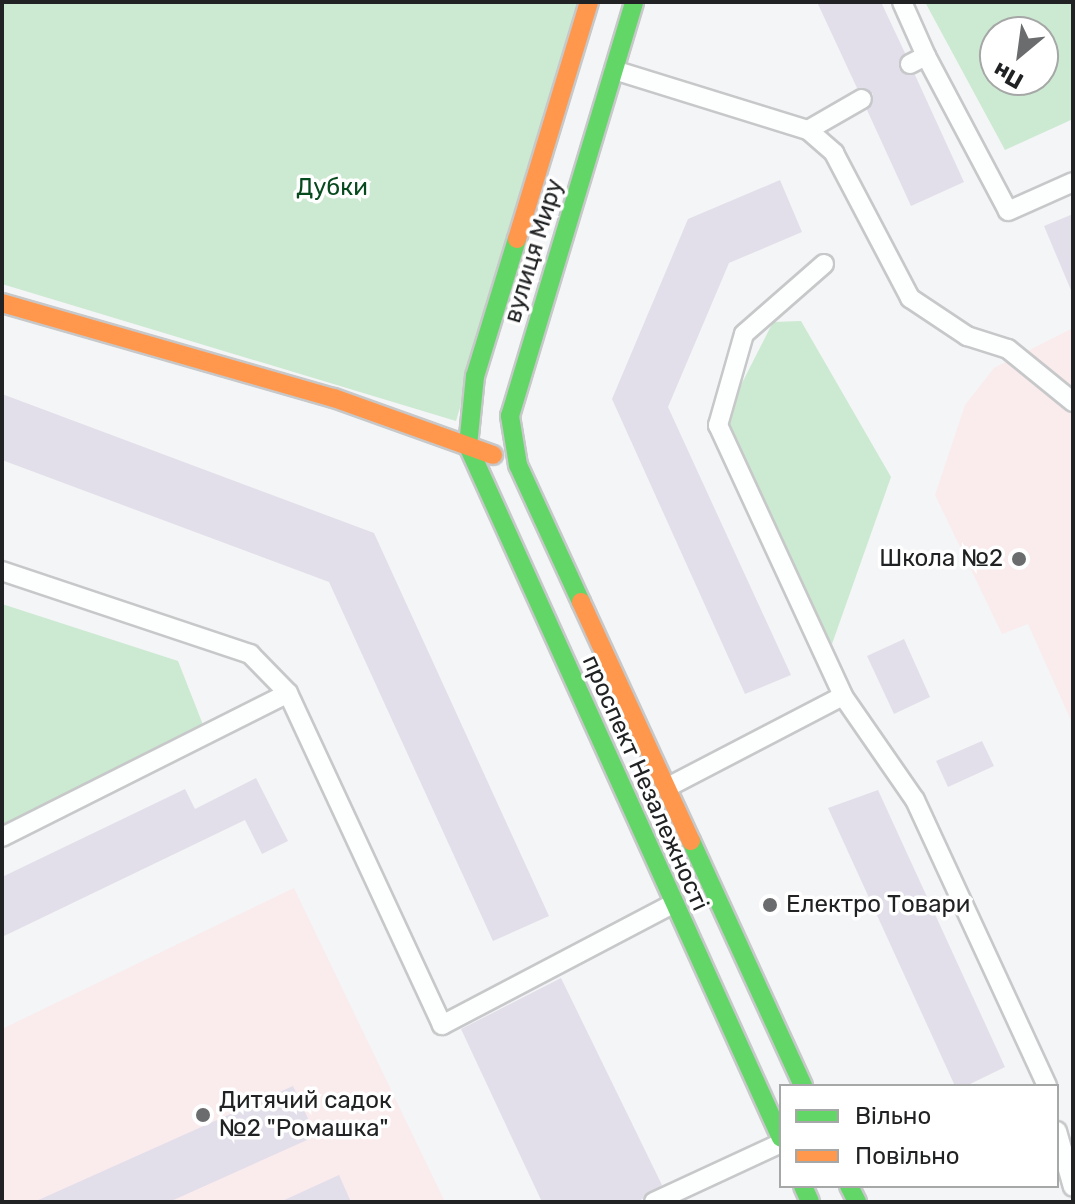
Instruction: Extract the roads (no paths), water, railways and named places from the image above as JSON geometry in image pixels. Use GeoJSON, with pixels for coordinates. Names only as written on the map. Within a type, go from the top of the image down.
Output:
{"type":"FeatureCollection","features":[{"type":"Feature","properties":{"kind":"street","name":"вулиця Миру"},"geometry":{"type":"LineString","coordinates":[[468,446],[475,376],[589,2]]}},
{"type":"Feature","properties":{"kind":"street","name":"вулиця Миру"},"geometry":{"type":"LineString","coordinates":[[518,465],[510,416],[634,2]]}},
{"type":"Feature","properties":{"kind":"street"},"geometry":{"type":"LineString","coordinates":[[2,303],[334,398],[518,465]]}},
{"type":"Feature","properties":{"kind":"street","name":"проспект Незалежності"},"geometry":{"type":"LineString","coordinates":[[468,446],[779,1137]]}},
{"type":"Feature","properties":{"kind":"street","name":"проспект Незалежності"},"geometry":{"type":"LineString","coordinates":[[518,465],[802,1084]]}},
{"type":"Feature","properties":{"kind":"lane"},"geometry":{"type":"LineString","coordinates":[[902,2],[918,60],[1008,211],[1073,182]]}},
{"type":"Feature","properties":{"kind":"lane"},"geometry":{"type":"LineString","coordinates":[[614,70],[808,130],[834,153],[910,298],[967,336],[1008,349],[1073,402]]}},
{"type":"Feature","properties":{"kind":"lane"},"geometry":{"type":"LineString","coordinates":[[808,130],[862,99]]}},
{"type":"Feature","properties":{"kind":"lane"},"geometry":{"type":"LineString","coordinates":[[824,264],[744,334],[718,425],[843,696],[915,800],[1046,1084]]}},
{"type":"Feature","properties":{"kind":"lane"},"geometry":{"type":"LineString","coordinates":[[2,571],[250,654],[288,693],[442,1025],[672,904]]}},
{"type":"Feature","properties":{"kind":"lane"},"geometry":{"type":"LineString","coordinates":[[2,837],[288,693]]}},
{"type":"Feature","properties":{"kind":"lane"},"geometry":{"type":"LineString","coordinates":[[666,788],[843,696]]}},
{"type":"Feature","properties":{"kind":"lane"},"geometry":{"type":"LineString","coordinates":[[1059,1138],[1073,1187]]}},
{"type":"Feature","properties":{"kind":"lane"},"geometry":{"type":"LineString","coordinates":[[654,1202],[779,1142]]}},
{"type":"Feature","properties":{"kind":"place","name":"Школа №2"},"geometry":{"type":"Point","coordinates":[1019,559]}},
{"type":"Feature","properties":{"kind":"place","name":"Електро Товари"},"geometry":{"type":"Point","coordinates":[770,905]}},
{"type":"Feature","properties":{"kind":"place","name":"Дитячий садок №2 \"Ромашка\""},"geometry":{"type":"Point","coordinates":[203,1115]}},
{"type":"Feature","properties":{"kind":"park label","name":"Дубки"},"geometry":{"type":"Point","coordinates":[332,188]}}]}
